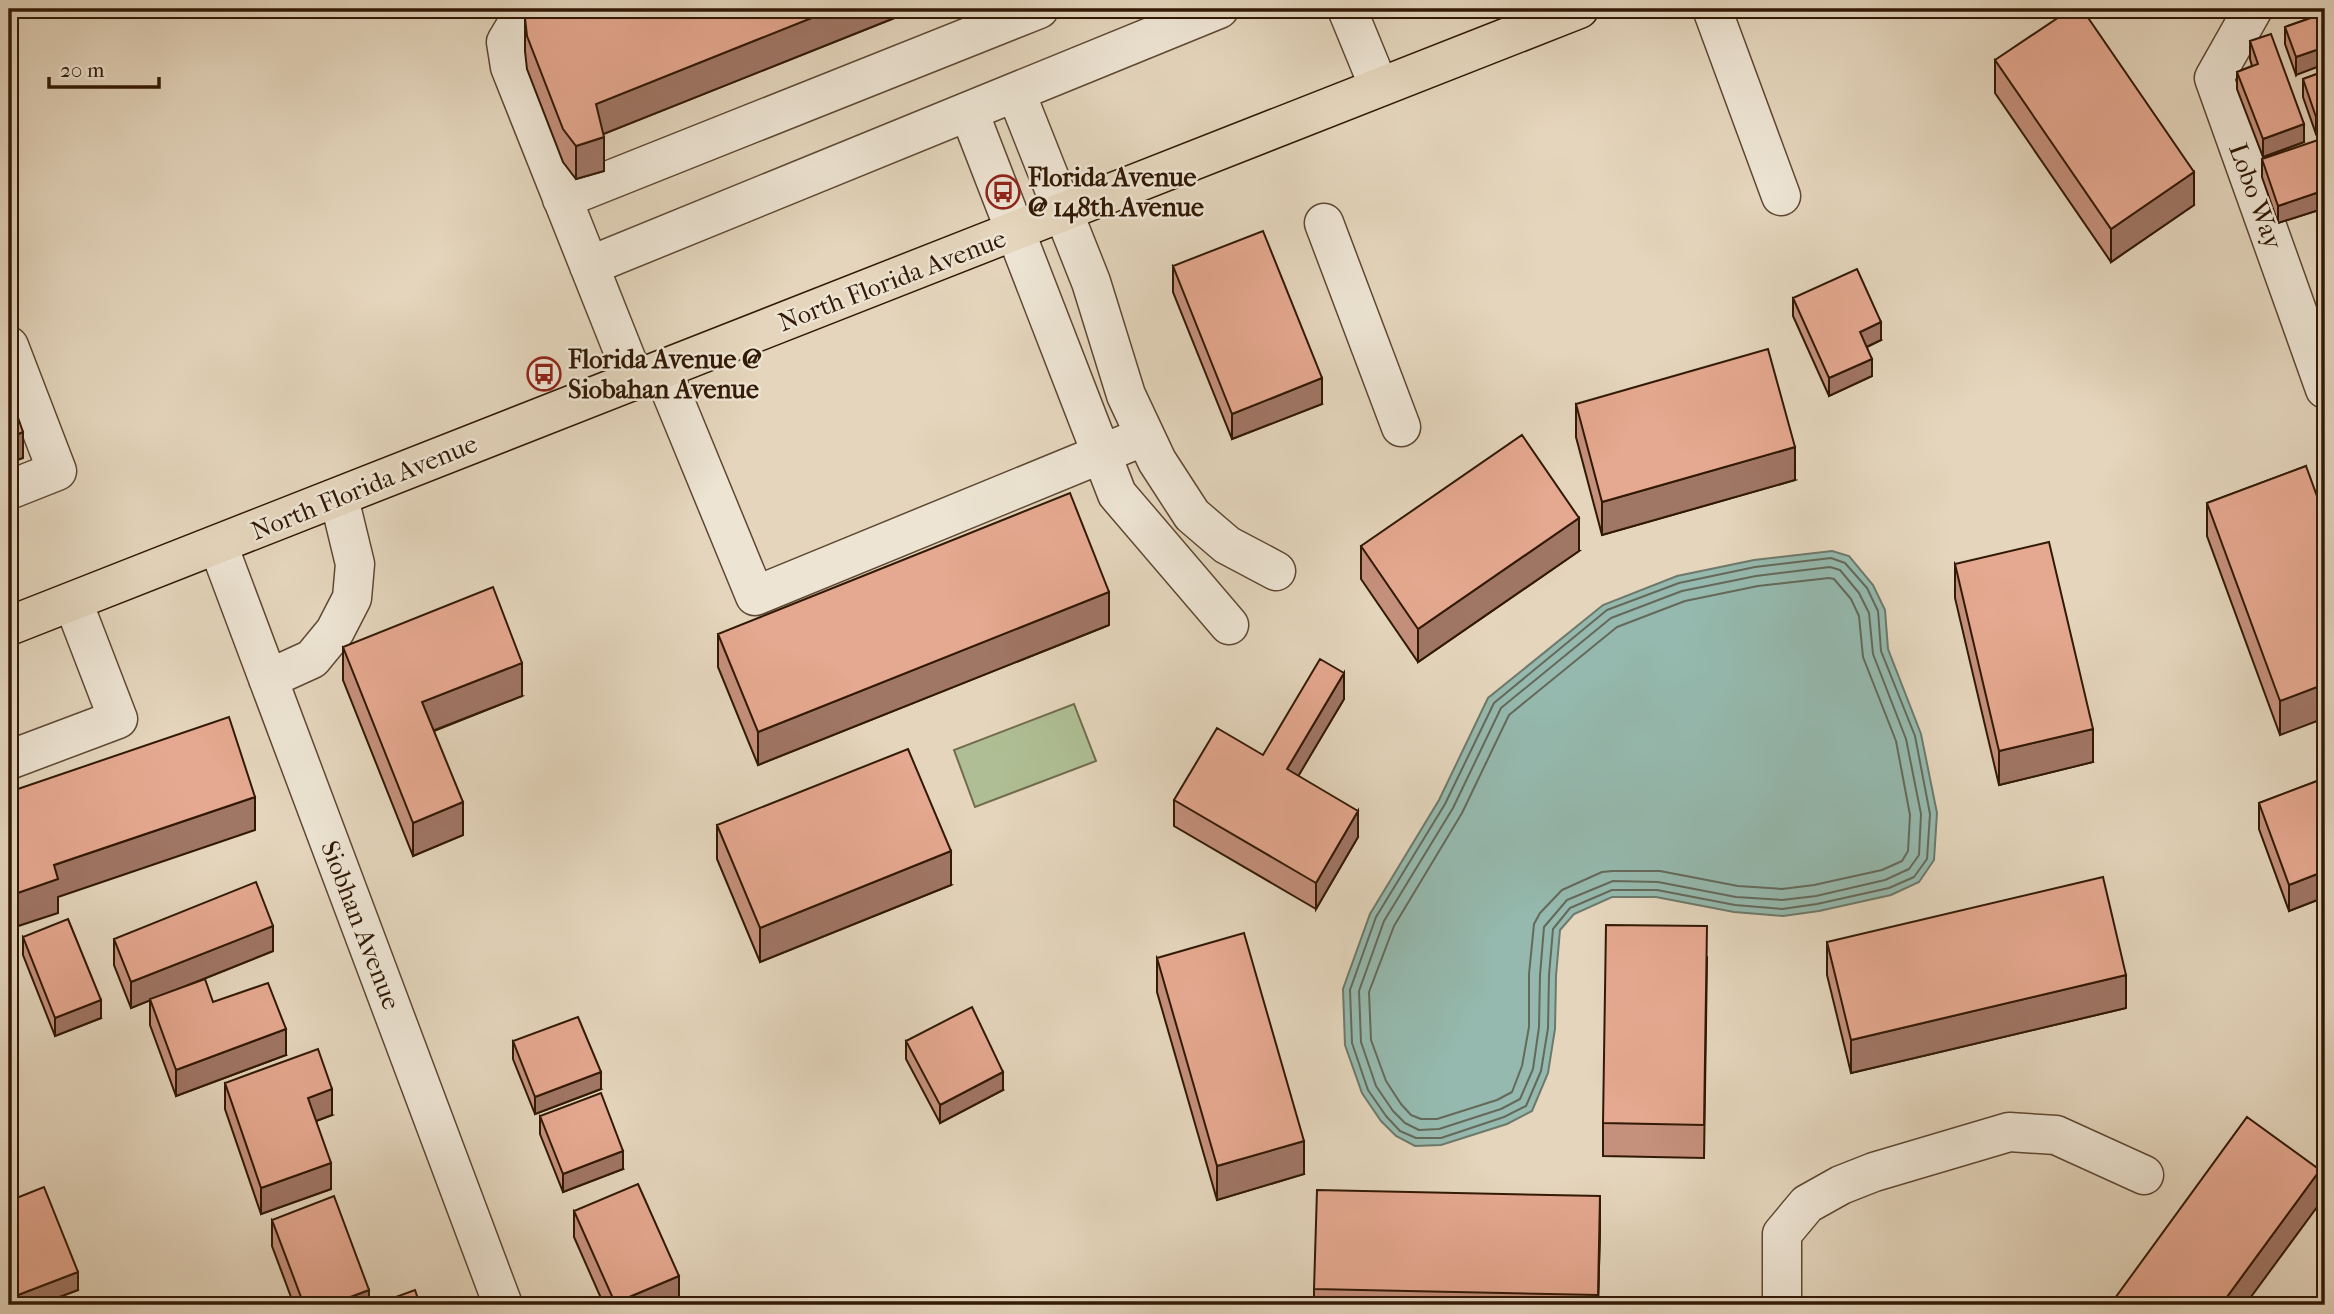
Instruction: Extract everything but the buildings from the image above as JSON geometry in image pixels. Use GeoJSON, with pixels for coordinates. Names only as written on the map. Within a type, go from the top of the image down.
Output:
{"type":"FeatureCollection","features":[{"type":"Feature","properties":{"kind":"main road","name":"North Florida Avenue"},"geometry":{"type":"LineString","coordinates":[[9,626],[1579,9]]}},
{"type":"Feature","properties":{"kind":"street"},"geometry":{"type":"LineString","coordinates":[[558,9],[515,27],[506,42],[510,67],[606,306],[648,375],[755,596],[1145,436]]}},
{"type":"Feature","properties":{"kind":"street"},"geometry":{"type":"LineString","coordinates":[[562,199],[1039,9]]}},
{"type":"Feature","properties":{"kind":"street"},"geometry":{"type":"LineString","coordinates":[[589,266],[1219,9]]}},
{"type":"Feature","properties":{"kind":"street"},"geometry":{"type":"LineString","coordinates":[[1347,9],[1379,88]]}},
{"type":"Feature","properties":{"kind":"street"},"geometry":{"type":"LineString","coordinates":[[1712,9],[1781,196]]}},
{"type":"Feature","properties":{"kind":"street","name":"Lobo Way"},"geometry":{"type":"LineString","coordinates":[[2253,9],[2214,78],[2325,389]]}},
{"type":"Feature","properties":{"kind":"street"},"geometry":{"type":"LineString","coordinates":[[1016,93],[1091,282],[1126,395],[1157,461],[1192,514],[1227,545],[1276,571]]}},
{"type":"Feature","properties":{"kind":"street"},"geometry":{"type":"LineString","coordinates":[[969,113],[1117,494],[1228,625]]}},
{"type":"Feature","properties":{"kind":"street"},"geometry":{"type":"LineString","coordinates":[[1324,223],[1401,426]]}},
{"type":"Feature","properties":{"kind":"street"},"geometry":{"type":"LineString","coordinates":[[9,346],[57,471],[9,490]]}},
{"type":"Feature","properties":{"kind":"street"},"geometry":{"type":"LineString","coordinates":[[268,679],[312,659],[335,631],[352,598],[355,564],[339,498]]}},
{"type":"Feature","properties":{"kind":"street","name":"Siobhan Avenue"},"geometry":{"type":"LineString","coordinates":[[218,545],[503,1305]]}},
{"type":"Feature","properties":{"kind":"street"},"geometry":{"type":"LineString","coordinates":[[9,760],[118,719],[73,601]]}},
{"type":"Feature","properties":{"kind":"street"},"geometry":{"type":"LineString","coordinates":[[1782,1305],[1782,1234],[1807,1204],[1841,1185],[1874,1172],[2009,1132],[2056,1135],[2144,1175]]}},
{"type":"Feature","properties":{"kind":"green space"},"geometry":{"type":"Polygon","coordinates":[[[1074,704],[1096,761],[975,807],[954,750],[1074,704]]]}},
{"type":"Feature","properties":{"kind":"water"},"geometry":{"type":"Polygon","coordinates":[[[1832,551],[1849,556],[1873,585],[1885,610],[1888,649],[1921,734],[1937,813],[1934,860],[1919,882],[1891,895],[1783,916],[1734,912],[1656,897],[1612,897],[1574,914],[1560,930],[1555,1029],[1548,1073],[1532,1111],[1507,1124],[1441,1145],[1415,1146],[1396,1136],[1381,1121],[1362,1093],[1345,1045],[1343,989],[1370,914],[1439,800],[1488,698],[1603,605],[1677,576],[1754,560],[1832,551]]]}},
{"type":"Feature","properties":{"kind":"place","name":"Florida Avenue @ 148th Avenue"},"geometry":{"type":"Point","coordinates":[1003,192]}},
{"type":"Feature","properties":{"kind":"place","name":"Florida Avenue @ Siobahan Avenue"},"geometry":{"type":"Point","coordinates":[544,374]}}]}
